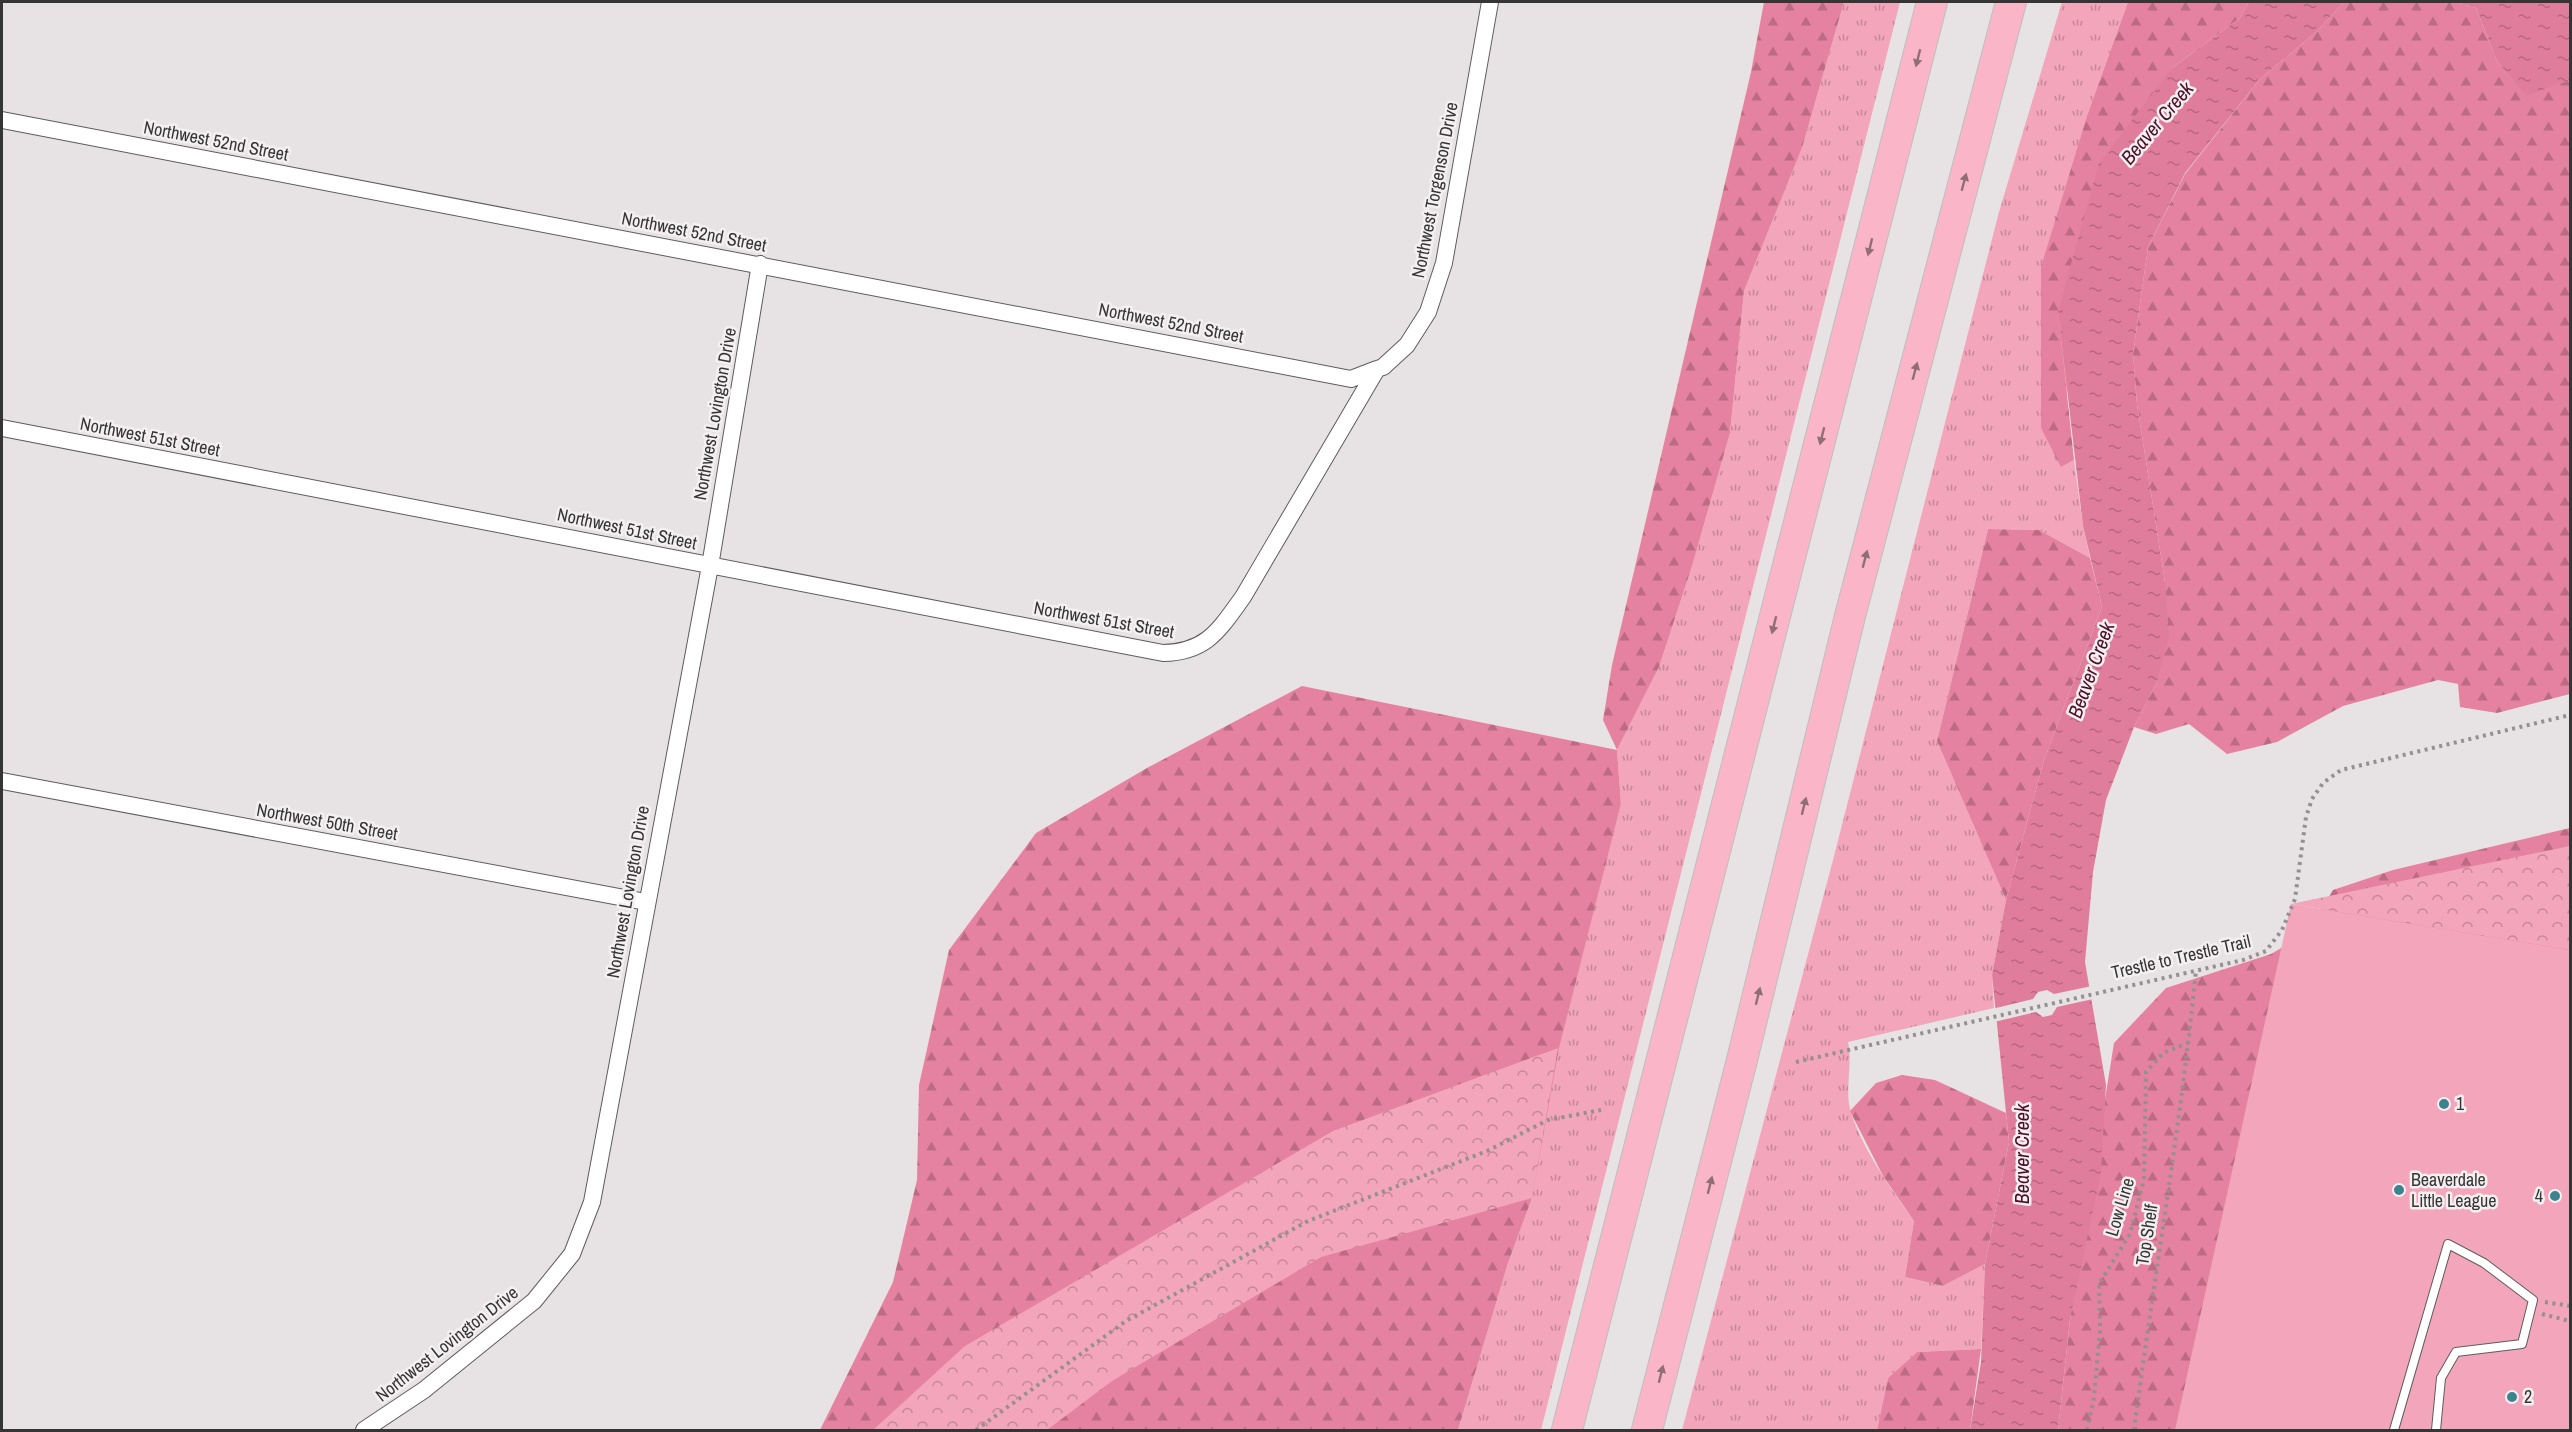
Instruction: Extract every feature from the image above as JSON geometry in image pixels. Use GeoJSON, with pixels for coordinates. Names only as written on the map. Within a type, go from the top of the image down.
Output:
{"type":"FeatureCollection","features":[{"type":"Feature","properties":{"kind":"highway"},"geometry":{"type":"LineString","coordinates":[[1567,1431],[1932,2]]}},
{"type":"Feature","properties":{"kind":"highway"},"geometry":{"type":"LineString","coordinates":[[1647,1431],[1742,1060],[1850,616],[2011,2]]}},
{"type":"Feature","properties":{"kind":"highway"},"geometry":{"type":"LineString","coordinates":[[1991,80],[2033,2]]}},
{"type":"Feature","properties":{"kind":"street","name":"Northwest Torgenson Drive"},"geometry":{"type":"LineString","coordinates":[[1231,614],[1377,369],[1383,367],[1407,345],[1423,320],[1444,263],[1490,2]]}},
{"type":"Feature","properties":{"kind":"street","name":"Northwest 52nd Street"},"geometry":{"type":"LineString","coordinates":[[2,120],[1351,379],[1377,369]]}},
{"type":"Feature","properties":{"kind":"street","name":"Northwest Lovington Drive"},"geometry":{"type":"LineString","coordinates":[[364,1431],[424,1390],[534,1301],[572,1254],[592,1202],[710,566],[760,264]]}},
{"type":"Feature","properties":{"kind":"street","name":"Northwest 51st Street"},"geometry":{"type":"LineString","coordinates":[[2,428],[1163,654],[1182,653],[1201,646],[1218,631],[1231,614]]}},
{"type":"Feature","properties":{"kind":"street","name":"Northwest 50th Street"},"geometry":{"type":"LineString","coordinates":[[2,781],[646,902]]}},
{"type":"Feature","properties":{"kind":"lane"},"geometry":{"type":"LineString","coordinates":[[2394,1431],[2448,1244],[2484,1263],[2533,1300],[2522,1344],[2456,1352],[2441,1378],[2436,1431]]}},
{"type":"Feature","properties":{"kind":"path","name":"Trestle to Trestle Trail"},"geometry":{"type":"LineString","coordinates":[[1796,1062],[2149,979],[2243,960],[2266,951],[2282,930],[2295,899],[2306,817],[2312,799],[2323,783],[2341,770],[2571,715]]}},
{"type":"Feature","properties":{"kind":"path","name":"Top Shelf"},"geometry":{"type":"LineString","coordinates":[[2134,1431],[2188,1043],[2196,970]]}},
{"type":"Feature","properties":{"kind":"path","name":"Low Line"},"geometry":{"type":"LineString","coordinates":[[2087,1431],[2100,1330],[2100,1284],[2130,1234],[2144,1179],[2146,1072],[2163,1053],[2188,1043]]}},
{"type":"Feature","properties":{"kind":"path"},"geometry":{"type":"LineString","coordinates":[[976,1431],[1126,1321],[1308,1221],[1487,1151],[1548,1120],[1601,1110]]}},
{"type":"Feature","properties":{"kind":"path"},"geometry":{"type":"LineString","coordinates":[[2533,1300],[2571,1306]]}},
{"type":"Feature","properties":{"kind":"path"},"geometry":{"type":"LineString","coordinates":[[2530,1312],[2571,1321]]}},
{"type":"Feature","properties":{"kind":"green space"},"geometry":{"type":"Polygon","coordinates":[[[1764,2],[1844,2],[1802,148],[1744,291],[1730,433],[1693,563],[1659,667],[1617,750],[1603,720],[1612,665],[1751,72],[1764,2]]]}},
{"type":"Feature","properties":{"kind":"green space"},"geometry":{"type":"Polygon","coordinates":[[[1844,2],[1900,2],[1541,1430],[1458,1430],[1508,1263],[1532,1198],[1558,1048],[1621,804],[1617,750],[1659,667],[1693,563],[1730,433],[1744,291],[1802,148],[1844,2]]]}},
{"type":"Feature","properties":{"kind":"green space"},"geometry":{"type":"Polygon","coordinates":[[[2062,2],[2128,2],[2088,113],[2061,467],[2074,460],[2090,558],[2039,530],[1988,529],[1937,741],[2006,900],[1992,975],[1994,1008],[1848,1042],[1849,1104],[1856,1126],[1878,1169],[1914,1221],[1905,1277],[1943,1286],[1985,1264],[1981,1349],[1917,1352],[1888,1378],[1877,1430],[1682,1430],[1833,860],[1999,212],[2062,2]]]}},
{"type":"Feature","properties":{"kind":"green space"},"geometry":{"type":"Polygon","coordinates":[[[2128,2],[2249,2],[2240,18],[2172,68],[2058,311],[2074,460],[2061,467],[2041,428],[2041,267],[2088,113],[2128,2]]]}},
{"type":"Feature","properties":{"kind":"green space"},"geometry":{"type":"Polygon","coordinates":[[[2344,2],[2456,2],[2476,8],[2497,61],[2526,95],[2570,80],[2570,694],[2497,713],[2460,707],[2458,684],[2438,680],[2343,706],[2277,742],[2227,754],[2189,724],[2156,734],[2134,727],[2157,682],[2165,582],[2137,404],[2133,354],[2148,247],[2185,174],[2260,79],[2316,32],[2344,2]]]}},
{"type":"Feature","properties":{"kind":"green space"},"geometry":{"type":"Polygon","coordinates":[[[1988,529],[2039,530],[2090,558],[2102,607],[2044,760],[2006,900],[1937,741],[1988,529]]]}},
{"type":"Feature","properties":{"kind":"green space"},"geometry":{"type":"Polygon","coordinates":[[[1302,686],[1617,750],[1621,804],[1559,1048],[1532,1198],[1508,1263],[1458,1430],[820,1430],[893,1282],[917,1180],[919,1085],[949,950],[1036,833],[1147,768],[1302,686]]]}},
{"type":"Feature","properties":{"kind":"green space"},"geometry":{"type":"Polygon","coordinates":[[[2570,828],[2570,1011],[2252,1430],[2058,1430],[2070,1319],[2114,1043],[2166,988],[2271,954],[2308,932],[2333,890],[2393,870],[2570,828]]]}},
{"type":"Feature","properties":{"kind":"green space"},"geometry":{"type":"Polygon","coordinates":[[[2570,846],[2570,950],[2291,904],[2570,846]]]}},
{"type":"Feature","properties":{"kind":"green space","name":"Beaverdale Little League"},"geometry":{"type":"Polygon","coordinates":[[[2291,904],[2570,950],[2570,1430],[2175,1430],[2291,904]]]}},
{"type":"Feature","properties":{"kind":"green space"},"geometry":{"type":"Polygon","coordinates":[[[1558,1048],[1532,1198],[1321,1257],[1112,1381],[1047,1430],[873,1430],[965,1346],[1333,1131],[1558,1048]]]}},
{"type":"Feature","properties":{"kind":"green space"},"geometry":{"type":"Polygon","coordinates":[[[1902,1075],[1935,1080],[2006,1113],[2009,1142],[1985,1264],[1943,1286],[1905,1277],[1914,1221],[1883,1176],[1850,1111],[1876,1083],[1902,1075]]]}},
{"type":"Feature","properties":{"kind":"green space"},"geometry":{"type":"Polygon","coordinates":[[[1981,1349],[1970,1430],[1877,1430],[1888,1378],[1917,1352],[1981,1349]]]}},
{"type":"Feature","properties":{"kind":"water","name":"Beaver Creek"},"geometry":{"type":"Polygon","coordinates":[[[2249,2],[2344,2],[2316,32],[2260,79],[2185,173],[2148,247],[2133,354],[2137,404],[2165,582],[2169,637],[2157,682],[2134,727],[2106,800],[2093,872],[2085,962],[2106,1085],[2101,1173],[2070,1319],[2058,1430],[1970,1430],[1981,1362],[1985,1264],[2009,1142],[1992,975],[2006,900],[2044,760],[2102,607],[2083,526],[2058,311],[2099,163],[2172,68],[2240,18],[2249,2]]]}},
{"type":"Feature","properties":{"kind":"water"},"geometry":{"type":"Polygon","coordinates":[[[2456,2],[2570,2],[2570,80],[2526,96],[2497,61],[2476,8],[2456,2]]]}},
{"type":"Feature","properties":{"kind":"pier"},"geometry":{"type":"Polygon","coordinates":[[[2092,986],[2093,999],[2057,1007],[2052,1015],[2043,1017],[2036,1012],[1994,1022],[1992,1009],[2033,999],[2038,992],[2047,990],[2054,994],[2092,986]]]}},
{"type":"Feature","properties":{"kind":"place","name":"1"},"geometry":{"type":"Point","coordinates":[2444,1104]}},
{"type":"Feature","properties":{"kind":"place","name":"Beaverdale Little League"},"geometry":{"type":"Point","coordinates":[2399,1190]}},
{"type":"Feature","properties":{"kind":"place","name":"4"},"geometry":{"type":"Point","coordinates":[2555,1196]}},
{"type":"Feature","properties":{"kind":"place","name":"2"},"geometry":{"type":"Point","coordinates":[2512,1397]}}]}
